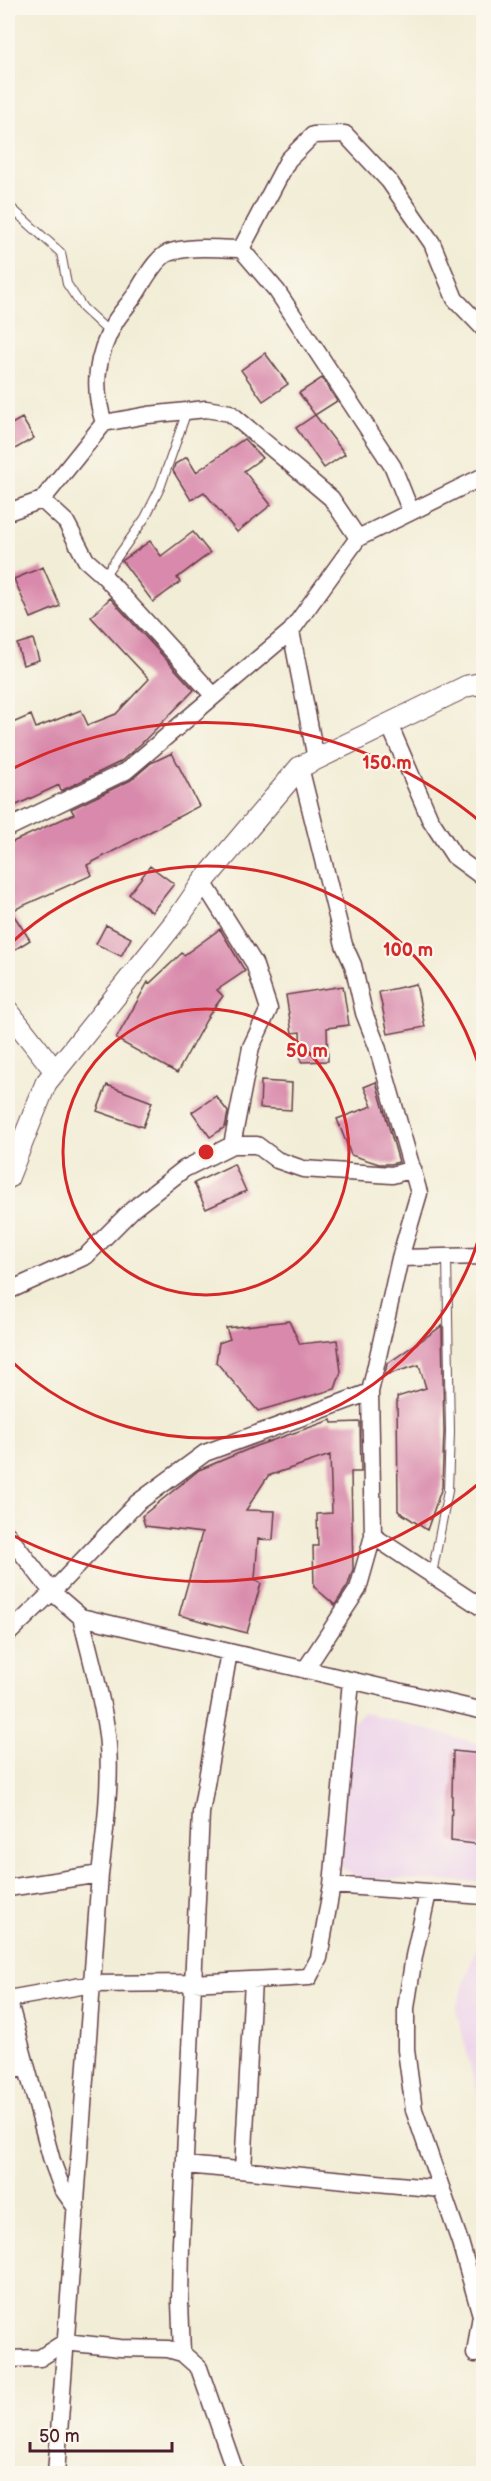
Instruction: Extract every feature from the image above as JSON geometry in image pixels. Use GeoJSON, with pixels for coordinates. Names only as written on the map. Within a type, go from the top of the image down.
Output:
{"type":"FeatureCollection","features":[{"type":"Feature","properties":{"kind":"street"},"geometry":{"type":"LineString","coordinates":[[242,249],[288,160],[313,135],[345,134],[389,181],[432,243],[455,299],[483,329]]}},
{"type":"Feature","properties":{"kind":"street"},"geometry":{"type":"LineString","coordinates":[[104,423],[97,401],[96,380],[102,351],[116,321],[149,272],[166,254],[198,249],[242,249]]}},
{"type":"Feature","properties":{"kind":"street"},"geometry":{"type":"LineString","coordinates":[[242,249],[277,291],[393,467],[411,512]]}},
{"type":"Feature","properties":{"kind":"street"},"geometry":{"type":"LineString","coordinates":[[8,512],[42,500],[104,423],[188,409],[206,409],[230,413],[331,498],[358,538]]}},
{"type":"Feature","properties":{"kind":"street"},"geometry":{"type":"LineString","coordinates":[[8,828],[126,771],[291,631],[358,538],[483,476]]}},
{"type":"Feature","properties":{"kind":"street"},"geometry":{"type":"LineString","coordinates":[[42,500],[66,522],[86,560],[104,576],[214,696]]}},
{"type":"Feature","properties":{"kind":"street"},"geometry":{"type":"LineString","coordinates":[[291,631],[308,763],[345,945],[354,965],[364,1013],[377,1046],[419,1192],[400,1258],[370,1392],[373,1536],[358,1589],[305,1670]]}},
{"type":"Feature","properties":{"kind":"street"},"geometry":{"type":"LineString","coordinates":[[8,1178],[46,1083],[180,917],[203,882],[308,763],[467,686],[483,683]]}},
{"type":"Feature","properties":{"kind":"street"},"geometry":{"type":"LineString","coordinates":[[389,724],[430,819],[454,856],[483,878]]}},
{"type":"Feature","properties":{"kind":"street"},"geometry":{"type":"LineString","coordinates":[[203,882],[254,963],[269,1009],[250,1047],[232,1145]]}},
{"type":"Feature","properties":{"kind":"street"},"geometry":{"type":"LineString","coordinates":[[8,1011],[55,1071]]}},
{"type":"Feature","properties":{"kind":"street"},"geometry":{"type":"LineString","coordinates":[[8,1291],[86,1256],[133,1209],[183,1169],[232,1145],[257,1145],[277,1160],[303,1169],[392,1175],[413,1169]]}},
{"type":"Feature","properties":{"kind":"street"},"geometry":{"type":"LineString","coordinates":[[400,1258],[483,1256]]}},
{"type":"Feature","properties":{"kind":"street"},"geometry":{"type":"LineString","coordinates":[[8,1634],[138,1503],[205,1453],[370,1392]]}},
{"type":"Feature","properties":{"kind":"street"},"geometry":{"type":"LineString","coordinates":[[8,1535],[52,1592],[81,1617],[483,1711]]}},
{"type":"Feature","properties":{"kind":"street"},"geometry":{"type":"LineString","coordinates":[[373,1536],[483,1609]]}},
{"type":"Feature","properties":{"kind":"street"},"geometry":{"type":"LineString","coordinates":[[56,2474],[105,1832],[107,1736],[81,1617]]}},
{"type":"Feature","properties":{"kind":"street"},"geometry":{"type":"LineString","coordinates":[[182,2353],[180,2302],[201,1813],[229,1652]]}},
{"type":"Feature","properties":{"kind":"street"},"geometry":{"type":"LineString","coordinates":[[76,2208],[62,2188],[52,2161],[37,2104],[24,2067],[8,1999],[92,1984],[192,1983],[309,1977],[319,1958],[332,1885],[351,1681]]}},
{"type":"Feature","properties":{"kind":"street"},"geometry":{"type":"LineString","coordinates":[[8,1888],[100,1874]]}},
{"type":"Feature","properties":{"kind":"street"},"geometry":{"type":"LineString","coordinates":[[332,1885],[483,1896]]}},
{"type":"Feature","properties":{"kind":"street"},"geometry":{"type":"LineString","coordinates":[[428,1893],[414,1956],[406,2008],[406,2050],[414,2110],[481,2315],[475,2354]]}},
{"type":"Feature","properties":{"kind":"street"},"geometry":{"type":"LineString","coordinates":[[243,2170],[254,1980]]}},
{"type":"Feature","properties":{"kind":"street"},"geometry":{"type":"LineString","coordinates":[[8,2072],[24,2067]]}},
{"type":"Feature","properties":{"kind":"street"},"geometry":{"type":"LineString","coordinates":[[185,2165],[441,2189]]}},
{"type":"Feature","properties":{"kind":"street"},"geometry":{"type":"LineString","coordinates":[[8,2359],[40,2358],[65,2342],[120,2348],[168,2349],[182,2353],[199,2368],[236,2474]]}},
{"type":"Feature","properties":{"kind":"lane"},"geometry":{"type":"LineString","coordinates":[[8,205],[61,253],[67,284],[83,308],[110,333]]}},
{"type":"Feature","properties":{"kind":"lane"},"geometry":{"type":"LineString","coordinates":[[104,576],[145,518],[160,488],[188,409]]}},
{"type":"Feature","properties":{"kind":"lane"},"geometry":{"type":"LineString","coordinates":[[432,1574],[448,1491],[450,1432],[447,1257]]}},
{"type":"Feature","properties":{"kind":"shaded area"},"geometry":{"type":"Polygon","coordinates":[[[363,1712],[483,1745],[483,1882],[357,1878],[339,1865],[353,1723],[363,1712]]]}},
{"type":"Feature","properties":{"kind":"shaded area"},"geometry":{"type":"Polygon","coordinates":[[[483,1930],[483,2108],[456,2009],[483,1930]]]}},
{"type":"Feature","properties":{"kind":"building"},"geometry":{"type":"Polygon","coordinates":[[[265,353],[288,384],[263,401],[241,370],[265,353]]]}},
{"type":"Feature","properties":{"kind":"building"},"geometry":{"type":"Polygon","coordinates":[[[322,378],[337,401],[315,415],[299,393],[322,378]]]}},
{"type":"Feature","properties":{"kind":"building"},"geometry":{"type":"Polygon","coordinates":[[[315,415],[345,454],[324,468],[296,428],[315,415]]]}},
{"type":"Feature","properties":{"kind":"building"},"geometry":{"type":"Polygon","coordinates":[[[22,418],[34,438],[8,453],[8,426],[22,418]]]}},
{"type":"Feature","properties":{"kind":"building"},"geometry":{"type":"Polygon","coordinates":[[[244,439],[262,458],[244,471],[271,505],[237,532],[204,492],[191,500],[173,471],[175,464],[187,457],[196,472],[244,439]]]}},
{"type":"Feature","properties":{"kind":"building"},"geometry":{"type":"Polygon","coordinates":[[[193,532],[210,553],[177,578],[180,582],[153,602],[122,561],[150,541],[161,556],[193,532]]]}},
{"type":"Feature","properties":{"kind":"building"},"geometry":{"type":"Polygon","coordinates":[[[43,567],[60,606],[31,618],[14,579],[43,567]]]}},
{"type":"Feature","properties":{"kind":"building"},"geometry":{"type":"Polygon","coordinates":[[[110,598],[194,690],[120,762],[61,791],[59,785],[8,809],[8,746],[12,744],[8,725],[31,715],[36,728],[81,710],[88,725],[116,714],[149,679],[91,617],[110,598]]]}},
{"type":"Feature","properties":{"kind":"building"},"geometry":{"type":"Polygon","coordinates":[[[33,639],[39,660],[23,665],[17,644],[33,639]]]}},
{"type":"Feature","properties":{"kind":"building"},"geometry":{"type":"Polygon","coordinates":[[[172,753],[199,806],[87,865],[92,875],[11,911],[30,940],[8,954],[8,844],[74,814],[71,809],[131,780],[151,763],[172,753]]]}},
{"type":"Feature","properties":{"kind":"building"},"geometry":{"type":"Polygon","coordinates":[[[150,866],[174,884],[152,912],[129,894],[150,866]]]}},
{"type":"Feature","properties":{"kind":"building"},"geometry":{"type":"Polygon","coordinates":[[[106,925],[131,938],[121,956],[96,944],[106,925]]]}},
{"type":"Feature","properties":{"kind":"building"},"geometry":{"type":"Polygon","coordinates":[[[220,929],[245,971],[217,990],[223,996],[209,1015],[177,1073],[116,1039],[148,982],[150,983],[182,953],[184,955],[220,929]]]}},
{"type":"Feature","properties":{"kind":"building"},"geometry":{"type":"Polygon","coordinates":[[[416,984],[425,1027],[388,1034],[379,992],[416,984]]]}},
{"type":"Feature","properties":{"kind":"building"},"geometry":{"type":"Polygon","coordinates":[[[343,986],[349,1025],[327,1028],[328,1061],[301,1062],[300,1032],[292,1033],[286,995],[343,986]]]}},
{"type":"Feature","properties":{"kind":"building"},"geometry":{"type":"Polygon","coordinates":[[[261,1081],[292,1083],[291,1110],[260,1108],[261,1081]]]}},
{"type":"Feature","properties":{"kind":"building"},"geometry":{"type":"Polygon","coordinates":[[[376,1082],[399,1162],[391,1164],[379,1164],[351,1155],[337,1119],[372,1106],[364,1087],[376,1082]]]}},
{"type":"Feature","properties":{"kind":"building"},"geometry":{"type":"Polygon","coordinates":[[[107,1085],[152,1102],[143,1127],[97,1111],[107,1085]]]}},
{"type":"Feature","properties":{"kind":"building"},"geometry":{"type":"Polygon","coordinates":[[[216,1096],[228,1112],[225,1127],[210,1137],[192,1112],[216,1096]]]}},
{"type":"Feature","properties":{"kind":"building"},"geometry":{"type":"Polygon","coordinates":[[[234,1164],[246,1191],[206,1209],[194,1183],[234,1164]]]}},
{"type":"Feature","properties":{"kind":"building"},"geometry":{"type":"Polygon","coordinates":[[[289,1321],[300,1344],[337,1340],[341,1372],[335,1389],[258,1411],[216,1362],[219,1343],[230,1339],[226,1328],[289,1321]]]}},
{"type":"Feature","properties":{"kind":"building"},"geometry":{"type":"Polygon","coordinates":[[[442,1326],[444,1432],[442,1487],[427,1530],[398,1511],[397,1397],[426,1388],[419,1365],[385,1375],[387,1364],[442,1326]]]}},
{"type":"Feature","properties":{"kind":"building"},"geometry":{"type":"Polygon","coordinates":[[[331,1420],[332,1423],[360,1422],[361,1472],[351,1472],[353,1569],[348,1585],[335,1605],[314,1587],[313,1546],[318,1546],[317,1514],[332,1513],[330,1455],[268,1476],[246,1510],[275,1511],[273,1540],[258,1539],[255,1579],[261,1583],[247,1633],[179,1615],[202,1533],[145,1526],[142,1516],[199,1470],[256,1446],[331,1420]]]}},
{"type":"Feature","properties":{"kind":"building"},"geometry":{"type":"Polygon","coordinates":[[[453,1751],[483,1754],[483,1845],[451,1841],[453,1751]]]}}]}
